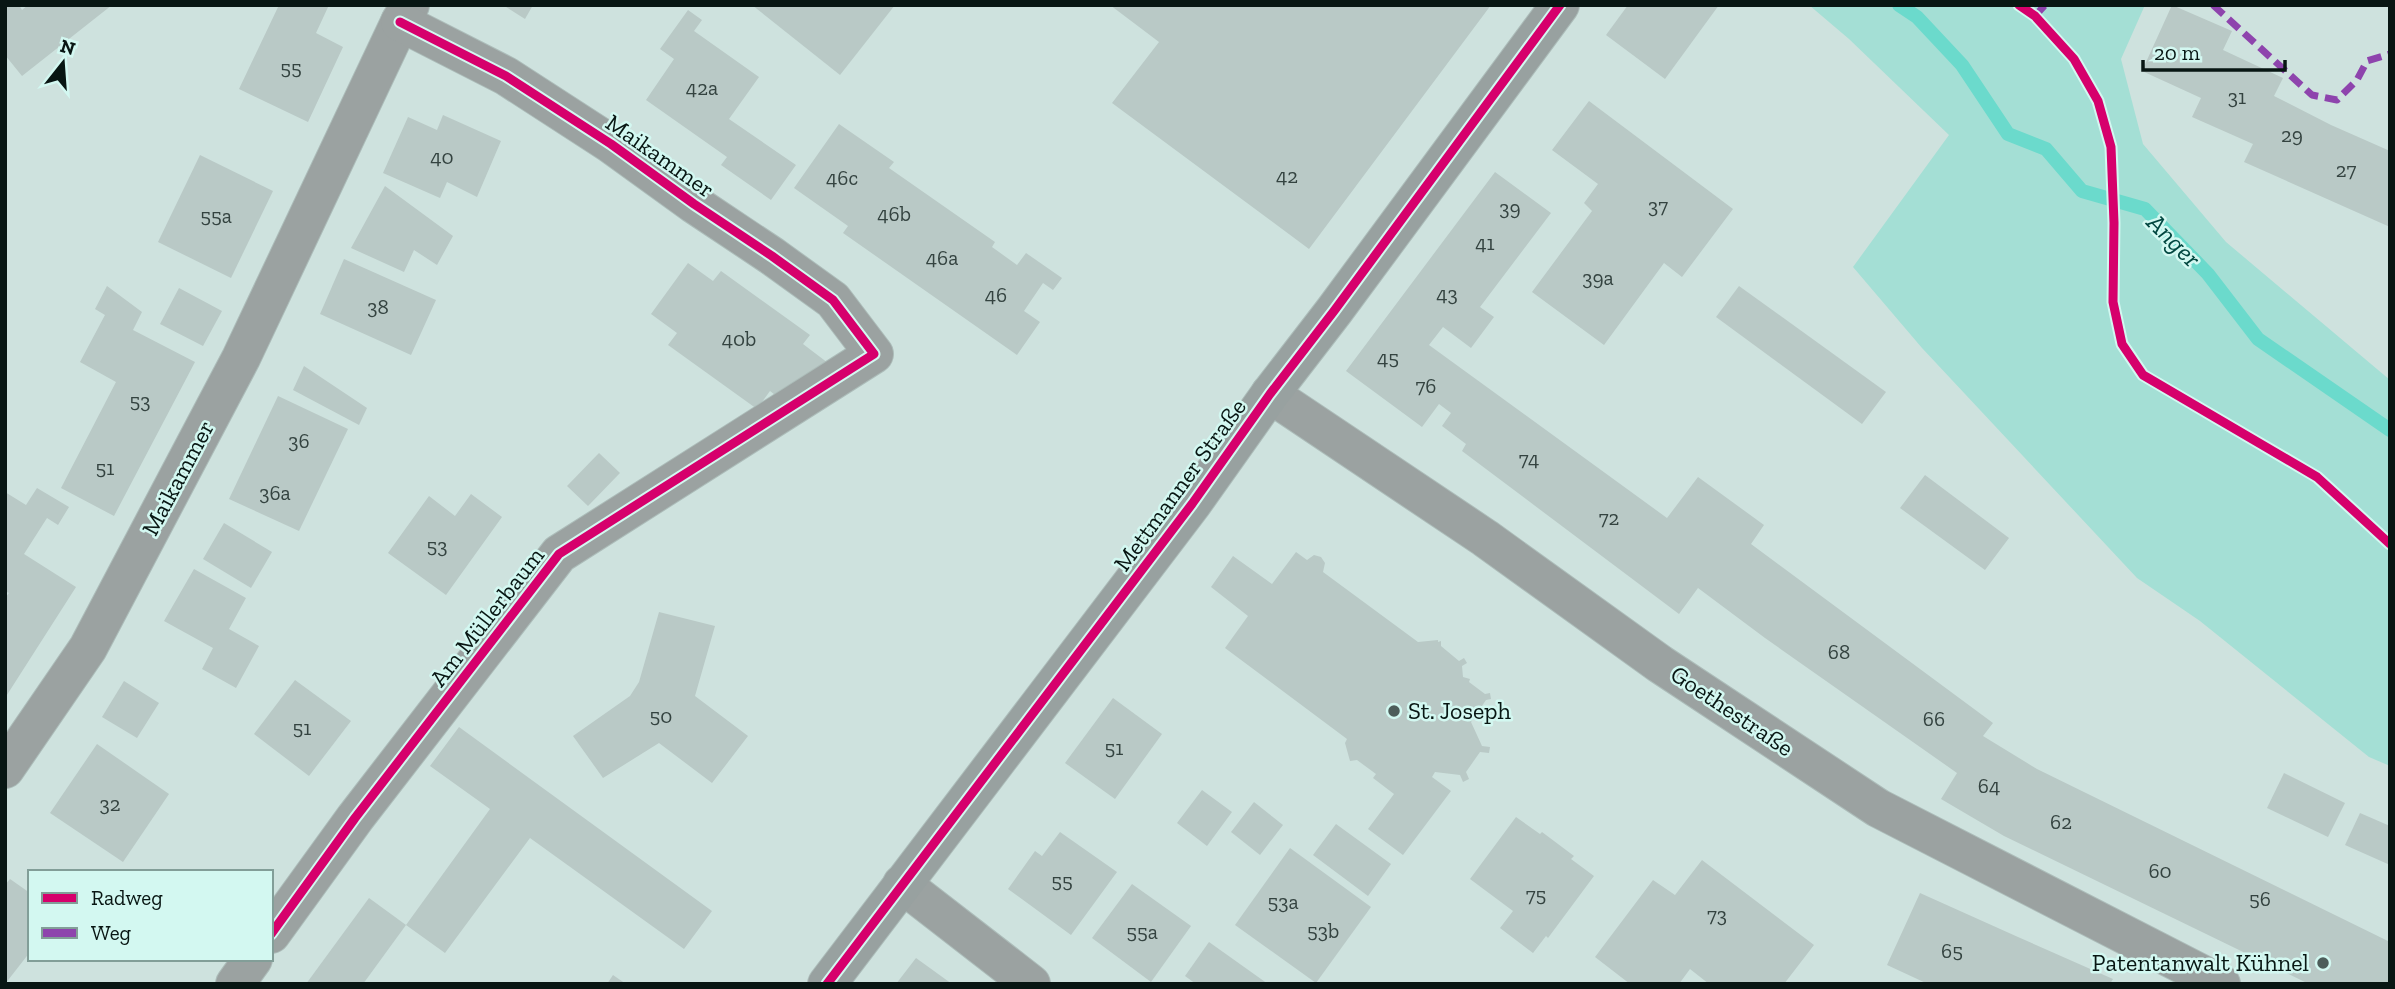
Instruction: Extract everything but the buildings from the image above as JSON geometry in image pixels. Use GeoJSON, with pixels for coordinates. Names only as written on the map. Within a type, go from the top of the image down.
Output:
{"type":"FeatureCollection","features":[{"type":"Feature","properties":{"kind":"main road","name":"Mettmanner Straße"},"geometry":{"type":"LineString","coordinates":[[827,984],[1192,504],[1270,394],[1560,5]]}},
{"type":"Feature","properties":{"kind":"street","name":"Maikammer"},"geometry":{"type":"LineString","coordinates":[[5,769],[88,648],[108,612],[242,358],[405,13],[611,144],[833,300],[874,354]]}},
{"type":"Feature","properties":{"kind":"street","name":"Am Müllerbaum"},"geometry":{"type":"LineString","coordinates":[[273,931],[355,818],[559,554],[874,354]]}},
{"type":"Feature","properties":{"kind":"street","name":"Goethestraße"},"geometry":{"type":"LineString","coordinates":[[1270,394],[1485,538],[1660,664],[1878,808],[2221,984]]}},
{"type":"Feature","properties":{"kind":"street"},"geometry":{"type":"LineString","coordinates":[[902,884],[1031,984]]}},
{"type":"Feature","properties":{"kind":"street"},"geometry":{"type":"LineString","coordinates":[[235,984],[252,961]]}},
{"type":"Feature","properties":{"kind":"green space"},"geometry":{"type":"Polygon","coordinates":[[[1809,5],[2145,5],[2121,59],[2143,144],[2226,242],[2390,380],[2390,766],[2369,757],[2200,621],[2137,578],[1922,348],[1853,267],[1949,135],[1849,39],[1809,5]]]}},
{"type":"Feature","properties":{"kind":"waterway","name":"Anger"},"geometry":{"type":"LineString","coordinates":[[1899,5],[1917,17],[1962,65],[2008,134],[2046,149],[2082,191],[2145,209],[2208,274],[2258,339],[2390,430]]}},
{"type":"Feature","properties":{"kind":"marked path"},"geometry":{"type":"LineString","coordinates":[[2035,16],[2045,5]]}},
{"type":"Feature","properties":{"kind":"marked path"},"geometry":{"type":"LineString","coordinates":[[2213,5],[2312,95],[2337,100],[2357,80],[2367,61],[2390,54]]}},
{"type":"Feature","properties":{"kind":"cycle path"},"geometry":{"type":"LineString","coordinates":[[827,984],[1192,504],[1270,394],[1560,5]]}},
{"type":"Feature","properties":{"kind":"cycle path"},"geometry":{"type":"LineString","coordinates":[[2019,5],[2035,16],[2074,59],[2098,101],[2111,147],[2113,302],[2122,344],[2143,375],[2317,477],[2390,544]]}},
{"type":"Feature","properties":{"kind":"cycle path"},"geometry":{"type":"LineString","coordinates":[[273,931],[355,818],[559,554],[874,354],[833,300],[772,256],[611,144],[506,76],[400,22]]}},
{"type":"Feature","properties":{"kind":"place","name":"St. Joseph"},"geometry":{"type":"Point","coordinates":[1394,711]}},
{"type":"Feature","properties":{"kind":"place","name":"Patentanwalt Kühnel"},"geometry":{"type":"Point","coordinates":[2323,963]}}]}
